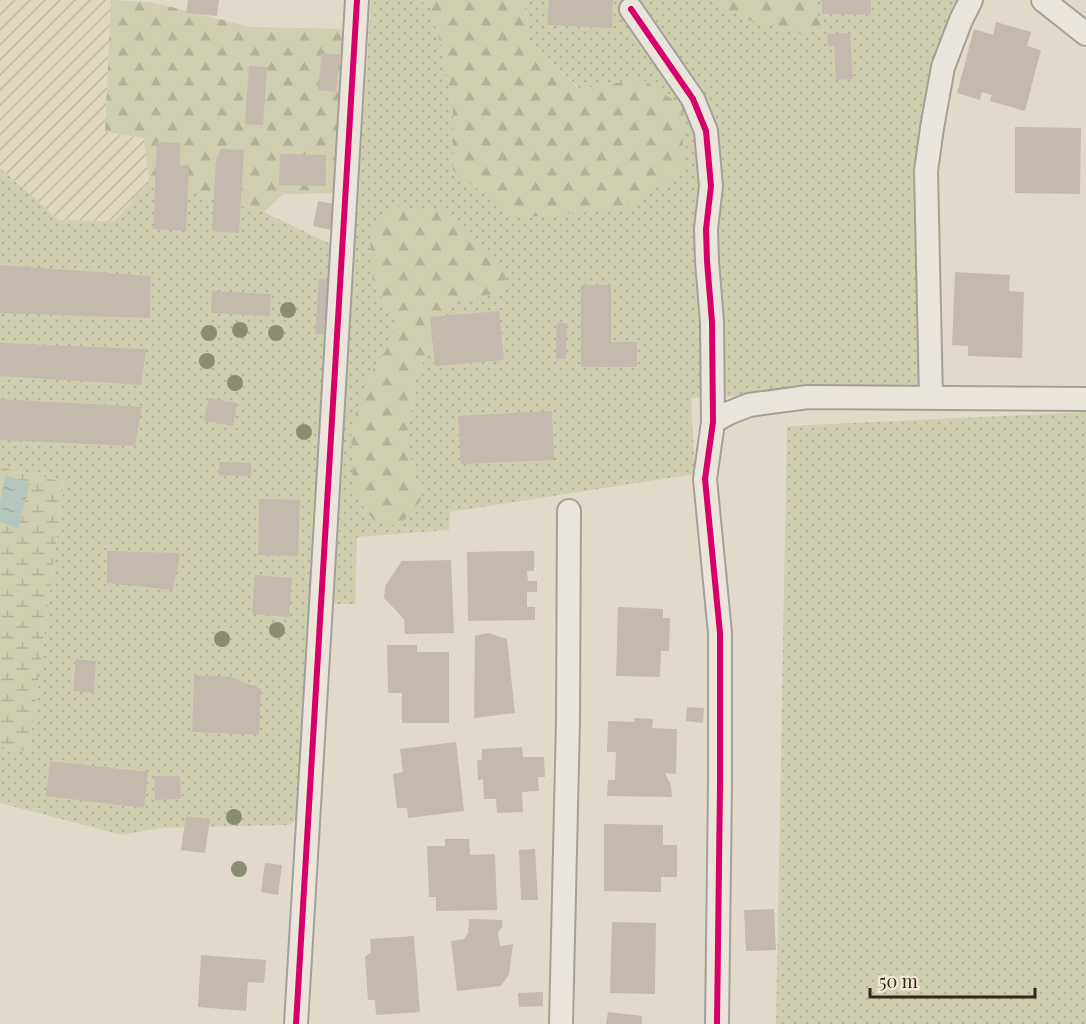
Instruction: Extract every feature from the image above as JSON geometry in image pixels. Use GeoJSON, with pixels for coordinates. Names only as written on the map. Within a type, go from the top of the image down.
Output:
{"type":"FeatureCollection","features":[{"type":"Feature","properties":{"kind":"street"},"geometry":{"type":"LineString","coordinates":[[296,1024],[357,0]]}},
{"type":"Feature","properties":{"kind":"street"},"geometry":{"type":"LineString","coordinates":[[932,398],[926,171],[943,67],[971,0]]}},
{"type":"Feature","properties":{"kind":"street"},"geometry":{"type":"LineString","coordinates":[[1042,0],[1086,34]]}},
{"type":"Feature","properties":{"kind":"street"},"geometry":{"type":"LineString","coordinates":[[631,9],[693,99],[706,131],[711,186],[706,229],[712,322],[713,422],[705,478],[720,633],[717,1024]]}},
{"type":"Feature","properties":{"kind":"street"},"geometry":{"type":"LineString","coordinates":[[713,422],[749,405],[808,397],[1086,399]]}},
{"type":"Feature","properties":{"kind":"street"},"geometry":{"type":"LineString","coordinates":[[561,1024],[568,720],[569,511]]}},
{"type":"Feature","properties":{"kind":"shaded area"},"geometry":{"type":"Polygon","coordinates":[[[0,0],[111,0],[105,132],[144,138],[149,181],[114,221],[59,220],[0,168],[0,0]]]}},
{"type":"Feature","properties":{"kind":"green space"},"geometry":{"type":"Polygon","coordinates":[[[111,0],[151,2],[251,27],[351,29],[337,193],[283,194],[264,212],[149,181],[144,138],[105,132],[111,0]]]}},
{"type":"Feature","properties":{"kind":"green space"},"geometry":{"type":"Polygon","coordinates":[[[371,0],[419,0],[430,6],[442,49],[453,107],[453,170],[642,79],[580,89],[529,40],[524,0],[712,0],[745,19],[816,7],[808,0],[956,0],[935,52],[919,208],[918,390],[691,398],[695,474],[450,512],[449,530],[357,537],[355,604],[332,604],[371,0]],[[373,285],[396,317],[391,342],[370,374],[421,500],[406,442],[417,374],[453,301],[504,293],[373,285]]]}},
{"type":"Feature","properties":{"kind":"green space"},"geometry":{"type":"Polygon","coordinates":[[[419,0],[524,0],[529,40],[579,89],[642,79],[684,107],[682,171],[625,209],[515,218],[453,170],[453,107],[442,49],[430,6],[419,0]]]}},
{"type":"Feature","properties":{"kind":"green space"},"geometry":{"type":"Polygon","coordinates":[[[712,0],[808,0],[816,7],[821,27],[804,35],[745,19],[712,0]]]}},
{"type":"Feature","properties":{"kind":"green space"},"geometry":{"type":"Polygon","coordinates":[[[0,168],[59,220],[114,221],[149,181],[264,212],[339,248],[298,818],[290,825],[160,828],[122,835],[0,803],[0,746],[29,752],[64,482],[0,467],[0,168]]]}},
{"type":"Feature","properties":{"kind":"green space"},"geometry":{"type":"Polygon","coordinates":[[[395,206],[444,212],[505,269],[505,293],[453,301],[417,374],[406,442],[421,500],[400,526],[376,523],[353,493],[351,427],[370,374],[391,342],[396,317],[373,285],[370,235],[395,206]]]}},
{"type":"Feature","properties":{"kind":"green space"},"geometry":{"type":"Polygon","coordinates":[[[1086,412],[1086,1024],[776,1024],[787,426],[1086,412]]]}},
{"type":"Feature","properties":{"kind":"green space"},"geometry":{"type":"Polygon","coordinates":[[[0,467],[64,482],[29,752],[0,746],[0,522],[18,529],[5,475],[0,501],[0,467]]]}},
{"type":"Feature","properties":{"kind":"water"},"geometry":{"type":"Polygon","coordinates":[[[5,475],[30,483],[18,529],[0,522],[0,501],[5,475]]]}},
{"type":"Feature","properties":{"kind":"building"},"geometry":{"type":"Polygon","coordinates":[[[188,0],[219,0],[217,16],[186,13],[188,0]]]}},
{"type":"Feature","properties":{"kind":"building"},"geometry":{"type":"Polygon","coordinates":[[[549,0],[613,0],[612,28],[547,25],[549,0]]]}},
{"type":"Feature","properties":{"kind":"building"},"geometry":{"type":"Polygon","coordinates":[[[822,0],[871,0],[871,15],[822,14],[822,0]]]}},
{"type":"Feature","properties":{"kind":"building"},"geometry":{"type":"Polygon","coordinates":[[[996,22],[1031,32],[1027,46],[1041,50],[1025,111],[990,101],[992,95],[982,92],[980,100],[957,93],[974,29],[993,35],[996,22]]]}},
{"type":"Feature","properties":{"kind":"building"},"geometry":{"type":"Polygon","coordinates":[[[850,33],[853,79],[836,80],[834,46],[828,47],[827,34],[850,33]]]}},
{"type":"Feature","properties":{"kind":"building"},"geometry":{"type":"Polygon","coordinates":[[[322,53],[340,55],[336,92],[318,90],[322,53]]]}},
{"type":"Feature","properties":{"kind":"building"},"geometry":{"type":"Polygon","coordinates":[[[249,66],[267,67],[263,125],[245,124],[249,66]]]}},
{"type":"Feature","properties":{"kind":"building"},"geometry":{"type":"Polygon","coordinates":[[[1015,127],[1081,128],[1080,194],[1015,193],[1015,127]]]}},
{"type":"Feature","properties":{"kind":"building"},"geometry":{"type":"Polygon","coordinates":[[[157,142],[180,143],[180,165],[189,165],[186,231],[153,229],[157,142]]]}},
{"type":"Feature","properties":{"kind":"building"},"geometry":{"type":"Polygon","coordinates":[[[221,149],[244,150],[239,233],[212,231],[216,159],[221,149]]]}},
{"type":"Feature","properties":{"kind":"building"},"geometry":{"type":"Polygon","coordinates":[[[280,154],[326,155],[326,186],[279,185],[280,154]]]}},
{"type":"Feature","properties":{"kind":"building"},"geometry":{"type":"Polygon","coordinates":[[[318,201],[340,205],[335,231],[313,226],[318,201]]]}},
{"type":"Feature","properties":{"kind":"building"},"geometry":{"type":"Polygon","coordinates":[[[0,265],[151,276],[150,318],[0,313],[0,265]]]}},
{"type":"Feature","properties":{"kind":"building"},"geometry":{"type":"Polygon","coordinates":[[[955,272],[1010,275],[1009,291],[1024,292],[1022,358],[968,356],[968,346],[952,345],[955,272]]]}},
{"type":"Feature","properties":{"kind":"building"},"geometry":{"type":"Polygon","coordinates":[[[319,279],[335,280],[331,335],[315,334],[319,279]]]}},
{"type":"Feature","properties":{"kind":"building"},"geometry":{"type":"Polygon","coordinates":[[[581,285],[611,285],[611,342],[637,342],[637,367],[581,367],[581,285]]]}},
{"type":"Feature","properties":{"kind":"building"},"geometry":{"type":"Polygon","coordinates":[[[212,291],[271,294],[270,316],[211,313],[212,291]]]}},
{"type":"Feature","properties":{"kind":"building"},"geometry":{"type":"Polygon","coordinates":[[[499,311],[504,360],[435,366],[430,317],[499,311]]]}},
{"type":"Feature","properties":{"kind":"building"},"geometry":{"type":"Polygon","coordinates":[[[557,323],[567,323],[566,359],[556,359],[557,323]]]}},
{"type":"Feature","properties":{"kind":"building"},"geometry":{"type":"Polygon","coordinates":[[[0,343],[146,349],[141,385],[0,376],[0,343]]]}},
{"type":"Feature","properties":{"kind":"building"},"geometry":{"type":"Polygon","coordinates":[[[209,398],[237,403],[233,426],[204,421],[209,398]]]}},
{"type":"Feature","properties":{"kind":"building"},"geometry":{"type":"Polygon","coordinates":[[[0,399],[142,407],[135,446],[0,440],[0,399]]]}},
{"type":"Feature","properties":{"kind":"building"},"geometry":{"type":"Polygon","coordinates":[[[552,411],[554,460],[461,464],[458,416],[552,411]]]}},
{"type":"Feature","properties":{"kind":"building"},"geometry":{"type":"Polygon","coordinates":[[[219,462],[251,463],[251,476],[219,475],[219,462]]]}},
{"type":"Feature","properties":{"kind":"building"},"geometry":{"type":"Polygon","coordinates":[[[259,499],[300,500],[298,556],[258,555],[259,499]]]}},
{"type":"Feature","properties":{"kind":"building"},"geometry":{"type":"Polygon","coordinates":[[[107,551],[180,553],[173,590],[107,583],[107,551]]]}},
{"type":"Feature","properties":{"kind":"building"},"geometry":{"type":"Polygon","coordinates":[[[534,551],[534,571],[527,571],[528,581],[537,581],[537,592],[527,592],[527,607],[535,607],[535,620],[468,621],[467,552],[534,551]]]}},
{"type":"Feature","properties":{"kind":"building"},"geometry":{"type":"Polygon","coordinates":[[[451,560],[454,633],[405,634],[404,619],[384,598],[385,586],[402,561],[451,560]]]}},
{"type":"Feature","properties":{"kind":"building"},"geometry":{"type":"Polygon","coordinates":[[[255,575],[292,578],[289,617],[252,614],[255,575]]]}},
{"type":"Feature","properties":{"kind":"building"},"geometry":{"type":"Polygon","coordinates":[[[618,607],[663,609],[663,618],[670,618],[669,651],[661,651],[660,677],[616,676],[618,607]]]}},
{"type":"Feature","properties":{"kind":"building"},"geometry":{"type":"Polygon","coordinates":[[[488,633],[507,639],[515,713],[474,718],[475,636],[488,633]]]}},
{"type":"Feature","properties":{"kind":"building"},"geometry":{"type":"Polygon","coordinates":[[[387,645],[417,645],[417,652],[449,652],[449,723],[402,723],[402,693],[388,693],[387,645]]]}},
{"type":"Feature","properties":{"kind":"building"},"geometry":{"type":"Polygon","coordinates":[[[76,659],[96,661],[94,693],[73,691],[76,659]]]}},
{"type":"Feature","properties":{"kind":"building"},"geometry":{"type":"Polygon","coordinates":[[[194,675],[231,677],[261,689],[259,735],[192,732],[194,675]]]}},
{"type":"Feature","properties":{"kind":"building"},"geometry":{"type":"Polygon","coordinates":[[[687,707],[704,708],[703,723],[686,721],[687,707]]]}},
{"type":"Feature","properties":{"kind":"building"},"geometry":{"type":"Polygon","coordinates":[[[634,718],[653,719],[652,728],[677,729],[676,774],[665,773],[671,785],[672,797],[607,796],[608,780],[615,780],[616,752],[607,752],[608,721],[634,722],[634,718]]]}},
{"type":"Feature","properties":{"kind":"building"},"geometry":{"type":"Polygon","coordinates":[[[456,742],[464,811],[408,818],[407,808],[397,808],[393,774],[403,772],[400,749],[456,742]]]}},
{"type":"Feature","properties":{"kind":"building"},"geometry":{"type":"Polygon","coordinates":[[[522,747],[523,757],[544,757],[545,777],[538,777],[539,791],[522,792],[523,812],[497,813],[496,799],[484,799],[483,779],[478,780],[477,760],[482,760],[482,749],[522,747]]]}},
{"type":"Feature","properties":{"kind":"building"},"geometry":{"type":"Polygon","coordinates":[[[50,761],[148,772],[144,808],[46,796],[50,761]]]}},
{"type":"Feature","properties":{"kind":"building"},"geometry":{"type":"Polygon","coordinates":[[[154,776],[180,776],[181,799],[155,800],[154,776]]]}},
{"type":"Feature","properties":{"kind":"building"},"geometry":{"type":"Polygon","coordinates":[[[186,816],[210,819],[205,853],[181,850],[186,816]]]}},
{"type":"Feature","properties":{"kind":"building"},"geometry":{"type":"Polygon","coordinates":[[[604,824],[663,825],[663,845],[677,845],[677,877],[661,877],[661,892],[604,891],[604,824]]]}},
{"type":"Feature","properties":{"kind":"building"},"geometry":{"type":"Polygon","coordinates":[[[445,839],[469,839],[470,855],[495,854],[497,910],[436,911],[436,897],[429,897],[427,846],[445,846],[445,839]]]}},
{"type":"Feature","properties":{"kind":"building"},"geometry":{"type":"Polygon","coordinates":[[[535,849],[538,900],[521,900],[519,850],[535,849]]]}},
{"type":"Feature","properties":{"kind":"building"},"geometry":{"type":"Polygon","coordinates":[[[265,863],[282,865],[278,895],[261,892],[265,863]]]}},
{"type":"Feature","properties":{"kind":"building"},"geometry":{"type":"Polygon","coordinates":[[[774,909],[776,950],[746,951],[744,910],[774,909]]]}},
{"type":"Feature","properties":{"kind":"building"},"geometry":{"type":"Polygon","coordinates":[[[469,919],[502,920],[502,927],[498,932],[500,946],[513,944],[509,974],[501,986],[457,991],[451,941],[464,939],[468,933],[469,919]]]}},
{"type":"Feature","properties":{"kind":"building"},"geometry":{"type":"Polygon","coordinates":[[[612,922],[656,923],[655,994],[610,993],[612,922]]]}},
{"type":"Feature","properties":{"kind":"building"},"geometry":{"type":"Polygon","coordinates":[[[414,936],[420,1012],[376,1015],[375,1000],[368,1000],[365,957],[371,952],[370,939],[414,936]]]}},
{"type":"Feature","properties":{"kind":"building"},"geometry":{"type":"Polygon","coordinates":[[[201,955],[266,960],[264,983],[248,982],[246,1011],[198,1007],[201,955]]]}},
{"type":"Feature","properties":{"kind":"building"},"geometry":{"type":"Polygon","coordinates":[[[543,992],[543,1006],[519,1007],[518,993],[543,992]]]}},
{"type":"Feature","properties":{"kind":"building"},"geometry":{"type":"Polygon","coordinates":[[[608,1012],[642,1016],[642,1024],[606,1024],[608,1012]]]}},
{"type":"Feature","properties":{"kind":"cycle path"},"geometry":{"type":"LineString","coordinates":[[296,1024],[357,0]]}},
{"type":"Feature","properties":{"kind":"cycle path"},"geometry":{"type":"LineString","coordinates":[[631,9],[693,99],[706,131],[711,186],[706,229],[712,322],[713,422],[705,479],[720,633],[717,1024]]}}]}
